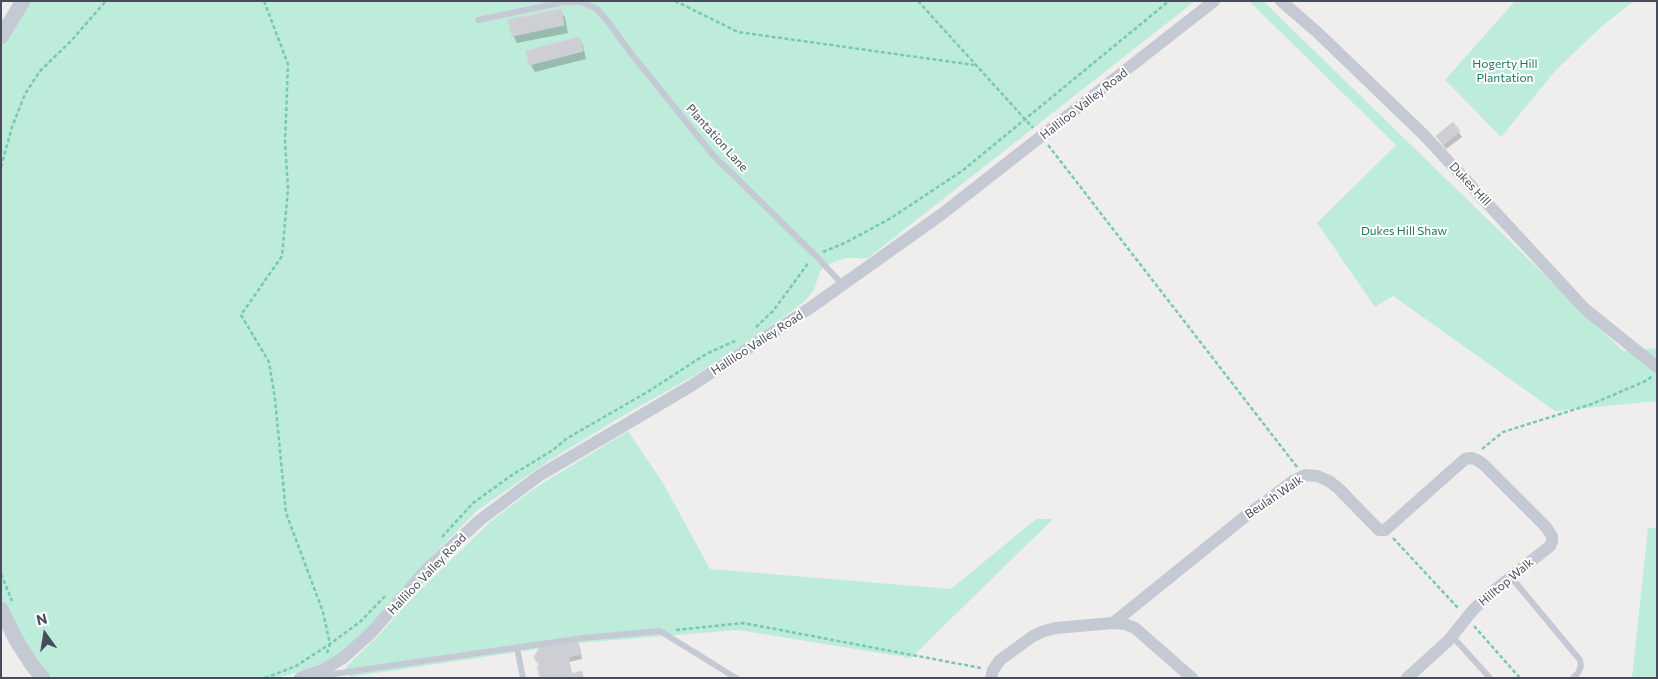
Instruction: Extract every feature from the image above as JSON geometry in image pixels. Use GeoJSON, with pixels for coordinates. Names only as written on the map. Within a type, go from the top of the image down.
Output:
{"type":"FeatureCollection","features":[{"type":"Feature","properties":{"kind":"street"},"geometry":{"type":"LineString","coordinates":[[1,37],[23,1]]}},
{"type":"Feature","properties":{"kind":"street","name":"Halliloo Valley Road"},"geometry":{"type":"LineString","coordinates":[[300,678],[326,674],[371,633],[427,569],[480,520],[540,475],[691,386],[843,285],[942,214],[1214,1]]}},
{"type":"Feature","properties":{"kind":"street","name":"Dukes Hill"},"geometry":{"type":"LineString","coordinates":[[1281,1],[1317,32],[1424,135],[1585,309],[1657,367]]}},
{"type":"Feature","properties":{"kind":"street"},"geometry":{"type":"LineString","coordinates":[[1385,530],[1459,464],[1465,459],[1471,458]]}},
{"type":"Feature","properties":{"kind":"street","name":"Hilltop Walk"},"geometry":{"type":"LineString","coordinates":[[1408,678],[1452,636],[1491,593],[1550,546],[1552,542],[1552,536],[1546,527],[1482,464],[1471,458]]}},
{"type":"Feature","properties":{"kind":"street","name":"Beulah Walk"},"geometry":{"type":"LineString","coordinates":[[1113,623],[1247,515],[1293,481],[1305,475],[1317,476],[1329,481],[1379,530],[1385,530]]}},
{"type":"Feature","properties":{"kind":"street"},"geometry":{"type":"LineString","coordinates":[[8,607],[16,640],[43,678]]}},
{"type":"Feature","properties":{"kind":"street"},"geometry":{"type":"LineString","coordinates":[[992,674],[1000,660],[1012,650],[1044,631],[1056,628],[1113,623],[1125,624],[1135,628],[1192,678]]}},
{"type":"Feature","properties":{"kind":"lane"},"geometry":{"type":"LineString","coordinates":[[478,20],[564,2],[581,2]]}},
{"type":"Feature","properties":{"kind":"lane","name":"Plantation Lane"},"geometry":{"type":"LineString","coordinates":[[581,2],[597,10],[609,23],[630,52],[713,154],[843,285]]}},
{"type":"Feature","properties":{"kind":"lane"},"geometry":{"type":"LineString","coordinates":[[1511,577],[1580,660],[1581,666],[1573,678]]}},
{"type":"Feature","properties":{"kind":"lane"},"geometry":{"type":"LineString","coordinates":[[326,674],[583,638],[660,631],[736,678]]}},
{"type":"Feature","properties":{"kind":"lane"},"geometry":{"type":"LineString","coordinates":[[1452,636],[1490,678]]}},
{"type":"Feature","properties":{"kind":"lane"},"geometry":{"type":"LineString","coordinates":[[517,648],[523,678]]}},
{"type":"Feature","properties":{"kind":"path"},"geometry":{"type":"LineString","coordinates":[[1,167],[12,127],[25,94],[40,71],[70,42],[106,1]]}},
{"type":"Feature","properties":{"kind":"path"},"geometry":{"type":"LineString","coordinates":[[264,1],[288,64],[285,143],[288,189],[282,256],[241,315],[269,362],[275,399],[286,513],[323,612],[330,644],[296,666],[265,678]]}},
{"type":"Feature","properties":{"kind":"path"},"geometry":{"type":"LineString","coordinates":[[675,1],[738,32],[975,65]]}},
{"type":"Feature","properties":{"kind":"path"},"geometry":{"type":"LineString","coordinates":[[918,1],[1024,120],[1041,136],[1299,471],[1305,475]]}},
{"type":"Feature","properties":{"kind":"path"},"geometry":{"type":"LineString","coordinates":[[815,255],[847,242],[899,213],[962,172],[1168,1]]}},
{"type":"Feature","properties":{"kind":"path"},"geometry":{"type":"LineString","coordinates":[[1471,458],[1503,432],[1592,404],[1648,380],[1657,372]]}},
{"type":"Feature","properties":{"kind":"path"},"geometry":{"type":"LineString","coordinates":[[1385,530],[1520,678]]}},
{"type":"Feature","properties":{"kind":"path"},"geometry":{"type":"LineString","coordinates":[[1,574],[8,607]]}},
{"type":"Feature","properties":{"kind":"path"},"geometry":{"type":"LineString","coordinates":[[660,631],[743,624],[992,674]]}},
{"type":"Feature","properties":{"kind":"green space"},"geometry":{"type":"Polygon","coordinates":[[[23,1],[1195,1],[868,258],[845,258],[829,264],[820,271],[814,290],[805,301],[765,331],[692,377],[547,462],[478,510],[426,562],[369,628],[348,647],[328,661],[313,668],[277,678],[50,678],[21,640],[1,597],[1,37],[23,1]]]}},
{"type":"Feature","properties":{"kind":"green space","name":"Dukes Hill Shaw"},"geometry":{"type":"Polygon","coordinates":[[[1249,1],[1263,1],[1623,351],[1657,348],[1657,401],[1555,411],[1393,296],[1375,307],[1317,223],[1396,145],[1249,1]]]}},
{"type":"Feature","properties":{"kind":"green space","name":"Hogerty Hill Plantation"},"geometry":{"type":"Polygon","coordinates":[[[1515,1],[1634,1],[1601,27],[1556,70],[1501,137],[1445,80],[1515,1]]]}},
{"type":"Feature","properties":{"kind":"green space"},"geometry":{"type":"Polygon","coordinates":[[[628,431],[663,483],[710,569],[951,589],[1036,519],[1053,519],[911,658],[738,630],[578,643],[350,677],[346,667],[379,635],[414,596],[491,521],[535,488],[628,431]]]}},
{"type":"Feature","properties":{"kind":"green space"},"geometry":{"type":"Polygon","coordinates":[[[1648,528],[1657,528],[1657,678],[1632,678],[1648,528]]]}},
{"type":"Feature","properties":{"kind":"building"},"geometry":{"type":"Polygon","coordinates":[[[561,9],[564,25],[512,36],[508,20],[561,9]]]}},
{"type":"Feature","properties":{"kind":"building"},"geometry":{"type":"Polygon","coordinates":[[[579,37],[583,51],[529,65],[526,51],[579,37]]]}},
{"type":"Feature","properties":{"kind":"building"},"geometry":{"type":"Polygon","coordinates":[[[1453,122],[1460,131],[1443,145],[1436,136],[1453,122]]]}},
{"type":"Feature","properties":{"kind":"building"},"geometry":{"type":"Polygon","coordinates":[[[578,641],[580,654],[568,657],[572,674],[582,671],[583,678],[540,677],[537,666],[539,665],[534,657],[541,646],[578,641]]]}}]}
